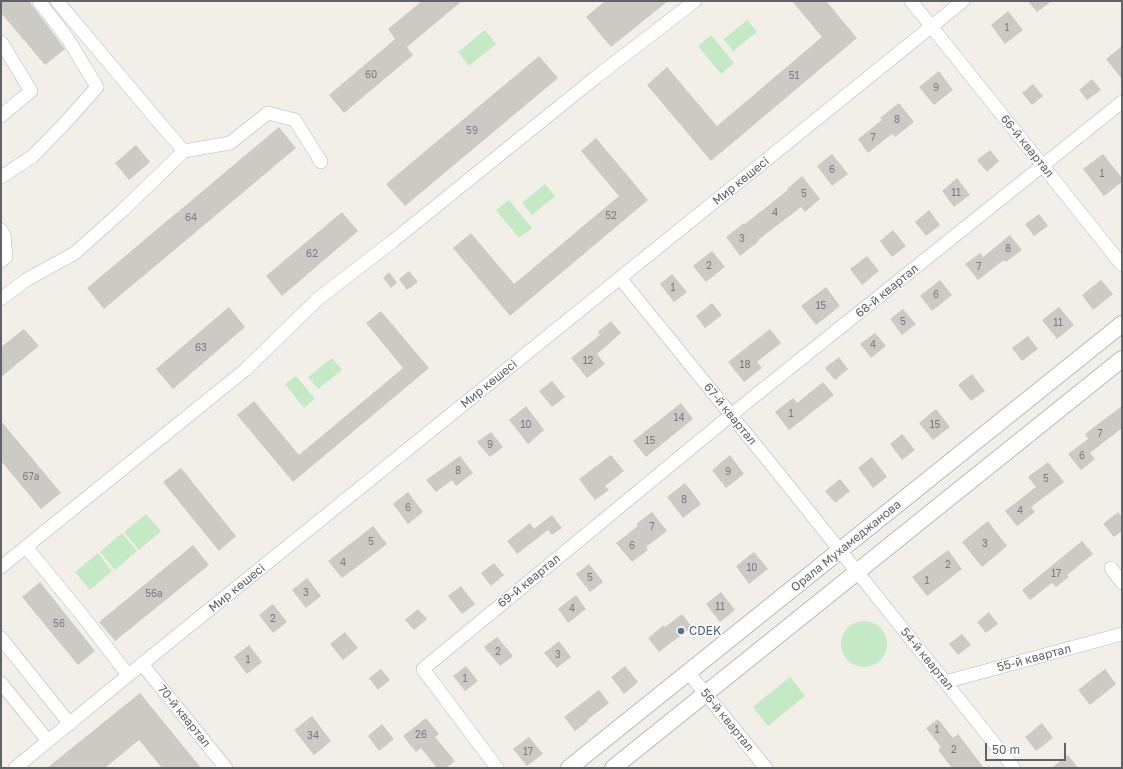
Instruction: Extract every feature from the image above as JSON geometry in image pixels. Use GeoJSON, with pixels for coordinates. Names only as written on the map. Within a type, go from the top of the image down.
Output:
{"type":"FeatureCollection","features":[{"type":"Feature","properties":{"kind":"street"},"geometry":{"type":"LineString","coordinates":[[1,178],[33,156],[97,87],[68,38],[39,1]]}},
{"type":"Feature","properties":{"kind":"street"},"geometry":{"type":"LineString","coordinates":[[57,1],[184,151]]}},
{"type":"Feature","properties":{"kind":"street"},"geometry":{"type":"LineString","coordinates":[[1,567],[245,370],[319,298],[399,236],[596,77],[695,1]]}},
{"type":"Feature","properties":{"kind":"street","name":"66-й квартал"},"geometry":{"type":"LineString","coordinates":[[911,1],[1122,265]]}},
{"type":"Feature","properties":{"kind":"street","name":"Мир көшесі"},"geometry":{"type":"LineString","coordinates":[[15,768],[128,675],[963,1]]}},
{"type":"Feature","properties":{"kind":"street"},"geometry":{"type":"LineString","coordinates":[[1,42],[31,91],[1,116]]}},
{"type":"Feature","properties":{"kind":"street","name":"68-й квартал"},"geometry":{"type":"LineString","coordinates":[[731,416],[1122,102]]}},
{"type":"Feature","properties":{"kind":"street"},"geometry":{"type":"LineString","coordinates":[[1,299],[26,280],[75,253],[184,151],[230,143],[268,113],[295,120],[321,162]]}},
{"type":"Feature","properties":{"kind":"street"},"geometry":{"type":"LineString","coordinates":[[1,230],[4,235],[6,257],[1,261]]}},
{"type":"Feature","properties":{"kind":"street","name":"67-й квартал"},"geometry":{"type":"LineString","coordinates":[[620,278],[840,550]]}},
{"type":"Feature","properties":{"kind":"street","name":"Орала Мухамеджанова"},"geometry":{"type":"LineString","coordinates":[[569,768],[1122,324]]}},
{"type":"Feature","properties":{"kind":"street"},"geometry":{"type":"LineString","coordinates":[[613,768],[1122,360]]}},
{"type":"Feature","properties":{"kind":"street","name":"69-й квартал"},"geometry":{"type":"LineString","coordinates":[[497,768],[423,669],[731,416]]}},
{"type":"Feature","properties":{"kind":"street"},"geometry":{"type":"LineString","coordinates":[[26,547],[128,675]]}},
{"type":"Feature","properties":{"kind":"street","name":"54-й квартал"},"geometry":{"type":"LineString","coordinates":[[840,550],[1014,768]]}},
{"type":"Feature","properties":{"kind":"street"},"geometry":{"type":"LineString","coordinates":[[1111,568],[1122,583]]}},
{"type":"Feature","properties":{"kind":"street","name":"55-й квартал"},"geometry":{"type":"LineString","coordinates":[[945,682],[1122,634]]}},
{"type":"Feature","properties":{"kind":"street"},"geometry":{"type":"LineString","coordinates":[[1,638],[70,724]]}},
{"type":"Feature","properties":{"kind":"street","name":"70-й квартал"},"geometry":{"type":"LineString","coordinates":[[142,664],[226,768]]}},
{"type":"Feature","properties":{"kind":"street","name":"56-й квартал"},"geometry":{"type":"LineString","coordinates":[[688,672],[766,768]]}},
{"type":"Feature","properties":{"kind":"street"},"geometry":{"type":"LineString","coordinates":[[1,682],[48,741]]}},
{"type":"Feature","properties":{"kind":"green space"},"geometry":{"type":"Polygon","coordinates":[[[747,20],[757,32],[733,51],[724,39],[747,20]]]}},
{"type":"Feature","properties":{"kind":"green space"},"geometry":{"type":"Polygon","coordinates":[[[485,30],[496,44],[469,66],[458,52],[485,30]]]}},
{"type":"Feature","properties":{"kind":"green space"},"geometry":{"type":"Polygon","coordinates":[[[711,35],[734,63],[721,74],[698,46],[711,35]]]}},
{"type":"Feature","properties":{"kind":"green space"},"geometry":{"type":"Polygon","coordinates":[[[545,184],[555,196],[532,215],[522,203],[545,184]]]}},
{"type":"Feature","properties":{"kind":"green space"},"geometry":{"type":"Polygon","coordinates":[[[509,200],[532,228],[519,238],[496,210],[509,200]]]}},
{"type":"Feature","properties":{"kind":"green space"},"geometry":{"type":"Polygon","coordinates":[[[332,358],[342,370],[318,389],[308,377],[332,358]]]}},
{"type":"Feature","properties":{"kind":"green space"},"geometry":{"type":"Polygon","coordinates":[[[296,376],[315,399],[304,408],[285,384],[296,376]]]}},
{"type":"Feature","properties":{"kind":"green space"},"geometry":{"type":"Polygon","coordinates":[[[146,514],[161,531],[139,550],[124,532],[146,514]]]}},
{"type":"Feature","properties":{"kind":"green space"},"geometry":{"type":"Polygon","coordinates":[[[122,533],[137,551],[115,570],[100,552],[122,533]]]}},
{"type":"Feature","properties":{"kind":"green space"},"geometry":{"type":"Polygon","coordinates":[[[98,553],[112,571],[90,590],[75,572],[98,553]]]}},
{"type":"Feature","properties":{"kind":"green space"},"geometry":{"type":"Polygon","coordinates":[[[864,621],[877,625],[883,631],[887,644],[883,657],[877,663],[864,667],[851,663],[845,657],[841,644],[845,631],[851,625],[864,621]]]}},
{"type":"Feature","properties":{"kind":"green space"},"geometry":{"type":"Polygon","coordinates":[[[790,677],[805,696],[768,726],[753,707],[790,677]]]}},
{"type":"Feature","properties":{"kind":"building"},"geometry":{"type":"Polygon","coordinates":[[[1,1],[29,1],[65,49],[45,65],[1,13],[1,1]]]}},
{"type":"Feature","properties":{"kind":"building"},"geometry":{"type":"Polygon","coordinates":[[[422,1],[462,1],[407,47],[413,55],[344,113],[329,95],[395,39],[388,29],[422,1]]]}},
{"type":"Feature","properties":{"kind":"building"},"geometry":{"type":"Polygon","coordinates":[[[605,1],[668,1],[611,47],[586,17],[605,1]]]}},
{"type":"Feature","properties":{"kind":"building"},"geometry":{"type":"Polygon","coordinates":[[[792,1],[826,1],[857,38],[711,161],[647,85],[667,67],[717,126],[822,37],[792,1]]]}},
{"type":"Feature","properties":{"kind":"building"},"geometry":{"type":"Polygon","coordinates":[[[1028,1],[1052,1],[1037,12],[1028,1]]]}},
{"type":"Feature","properties":{"kind":"building"},"geometry":{"type":"Polygon","coordinates":[[[1008,11],[1023,30],[1005,44],[991,25],[1008,11]]]}},
{"type":"Feature","properties":{"kind":"building"},"geometry":{"type":"Polygon","coordinates":[[[1122,46],[1122,79],[1106,59],[1122,46]]]}},
{"type":"Feature","properties":{"kind":"building"},"geometry":{"type":"Polygon","coordinates":[[[539,56],[558,78],[405,206],[386,184],[539,56]]]}},
{"type":"Feature","properties":{"kind":"building"},"geometry":{"type":"Polygon","coordinates":[[[939,71],[953,90],[934,105],[919,87],[939,71]]]}},
{"type":"Feature","properties":{"kind":"building"},"geometry":{"type":"Polygon","coordinates":[[[1092,79],[1101,90],[1087,100],[1079,90],[1092,79]]]}},
{"type":"Feature","properties":{"kind":"building"},"geometry":{"type":"Polygon","coordinates":[[[1033,84],[1043,96],[1032,105],[1022,93],[1033,84]]]}},
{"type":"Feature","properties":{"kind":"building"},"geometry":{"type":"Polygon","coordinates":[[[899,103],[914,122],[895,137],[892,134],[868,153],[858,139],[882,120],[880,118],[899,103]]]}},
{"type":"Feature","properties":{"kind":"building"},"geometry":{"type":"Polygon","coordinates":[[[279,127],[296,148],[104,309],[87,288],[279,127]]]}},
{"type":"Feature","properties":{"kind":"building"},"geometry":{"type":"Polygon","coordinates":[[[596,138],[648,200],[510,316],[453,248],[471,233],[514,284],[619,196],[581,151],[596,138]]]}},
{"type":"Feature","properties":{"kind":"building"},"geometry":{"type":"Polygon","coordinates":[[[136,145],[150,162],[129,180],[115,163],[136,145]]]}},
{"type":"Feature","properties":{"kind":"building"},"geometry":{"type":"Polygon","coordinates":[[[990,150],[999,161],[987,172],[977,160],[990,150]]]}},
{"type":"Feature","properties":{"kind":"building"},"geometry":{"type":"Polygon","coordinates":[[[832,154],[848,174],[832,186],[817,166],[832,154]]]}},
{"type":"Feature","properties":{"kind":"building"},"geometry":{"type":"Polygon","coordinates":[[[1103,154],[1122,178],[1122,182],[1104,196],[1083,169],[1103,154]]]}},
{"type":"Feature","properties":{"kind":"building"},"geometry":{"type":"Polygon","coordinates":[[[802,176],[820,199],[805,212],[801,207],[758,240],[759,241],[740,256],[726,237],[788,190],[787,189],[802,176]]]}},
{"type":"Feature","properties":{"kind":"building"},"geometry":{"type":"Polygon","coordinates":[[[957,178],[970,195],[954,207],[942,191],[957,178]]]}},
{"type":"Feature","properties":{"kind":"building"},"geometry":{"type":"Polygon","coordinates":[[[929,210],[940,225],[926,236],[915,222],[929,210]]]}},
{"type":"Feature","properties":{"kind":"building"},"geometry":{"type":"Polygon","coordinates":[[[342,212],[358,231],[282,296],[266,276],[342,212]]]}},
{"type":"Feature","properties":{"kind":"building"},"geometry":{"type":"Polygon","coordinates":[[[1039,214],[1048,226],[1034,236],[1025,224],[1039,214]]]}},
{"type":"Feature","properties":{"kind":"building"},"geometry":{"type":"Polygon","coordinates":[[[893,230],[906,246],[892,257],[880,241],[893,230]]]}},
{"type":"Feature","properties":{"kind":"building"},"geometry":{"type":"Polygon","coordinates":[[[1010,235],[1022,250],[1006,262],[1004,260],[978,280],[965,264],[980,253],[983,257],[1010,235]]]}},
{"type":"Feature","properties":{"kind":"building"},"geometry":{"type":"Polygon","coordinates":[[[712,251],[725,267],[706,282],[693,266],[712,251]]]}},
{"type":"Feature","properties":{"kind":"building"},"geometry":{"type":"Polygon","coordinates":[[[867,256],[879,271],[862,285],[850,269],[867,256]]]}},
{"type":"Feature","properties":{"kind":"building"},"geometry":{"type":"Polygon","coordinates":[[[409,271],[418,282],[407,290],[399,279],[409,271]]]}},
{"type":"Feature","properties":{"kind":"building"},"geometry":{"type":"Polygon","coordinates":[[[389,272],[397,283],[391,288],[383,278],[389,272]]]}},
{"type":"Feature","properties":{"kind":"building"},"geometry":{"type":"Polygon","coordinates":[[[672,274],[687,292],[674,302],[660,284],[672,274]]]}},
{"type":"Feature","properties":{"kind":"building"},"geometry":{"type":"Polygon","coordinates":[[[940,280],[952,295],[932,311],[920,296],[940,280]]]}},
{"type":"Feature","properties":{"kind":"building"},"geometry":{"type":"Polygon","coordinates":[[[1101,280],[1113,294],[1093,310],[1082,295],[1101,280]]]}},
{"type":"Feature","properties":{"kind":"building"},"geometry":{"type":"Polygon","coordinates":[[[826,287],[840,306],[816,325],[801,306],[826,287]]]}},
{"type":"Feature","properties":{"kind":"building"},"geometry":{"type":"Polygon","coordinates":[[[712,303],[722,315],[705,328],[696,316],[712,303]]]}},
{"type":"Feature","properties":{"kind":"building"},"geometry":{"type":"Polygon","coordinates":[[[229,307],[245,327],[173,389],[156,369],[229,307]]]}},
{"type":"Feature","properties":{"kind":"building"},"geometry":{"type":"Polygon","coordinates":[[[1059,307],[1074,325],[1057,339],[1042,320],[1059,307]]]}},
{"type":"Feature","properties":{"kind":"building"},"geometry":{"type":"Polygon","coordinates":[[[903,309],[916,324],[902,335],[890,319],[903,309]]]}},
{"type":"Feature","properties":{"kind":"building"},"geometry":{"type":"Polygon","coordinates":[[[381,311],[429,368],[293,482],[237,415],[254,401],[299,455],[403,368],[366,323],[381,311]]]}},
{"type":"Feature","properties":{"kind":"building"},"geometry":{"type":"Polygon","coordinates":[[[611,321],[621,333],[597,354],[605,364],[587,378],[571,358],[600,335],[598,332],[611,321]]]}},
{"type":"Feature","properties":{"kind":"building"},"geometry":{"type":"Polygon","coordinates":[[[24,329],[39,346],[1,377],[1,347],[24,329]]]}},
{"type":"Feature","properties":{"kind":"building"},"geometry":{"type":"Polygon","coordinates":[[[770,329],[781,343],[757,362],[762,368],[744,382],[728,362],[770,329]]]}},
{"type":"Feature","properties":{"kind":"building"},"geometry":{"type":"Polygon","coordinates":[[[875,333],[886,346],[871,358],[860,344],[875,333]]]}},
{"type":"Feature","properties":{"kind":"building"},"geometry":{"type":"Polygon","coordinates":[[[1028,336],[1038,349],[1022,361],[1012,348],[1028,336]]]}},
{"type":"Feature","properties":{"kind":"building"},"geometry":{"type":"Polygon","coordinates":[[[839,357],[848,369],[835,380],[825,368],[839,357]]]}},
{"type":"Feature","properties":{"kind":"building"},"geometry":{"type":"Polygon","coordinates":[[[972,374],[985,391],[971,401],[958,385],[972,374]]]}},
{"type":"Feature","properties":{"kind":"building"},"geometry":{"type":"Polygon","coordinates":[[[552,381],[565,397],[552,407],[539,391],[552,381]]]}},
{"type":"Feature","properties":{"kind":"building"},"geometry":{"type":"Polygon","coordinates":[[[823,382],[834,395],[789,430],[775,412],[793,398],[797,403],[823,382]]]}},
{"type":"Feature","properties":{"kind":"building"},"geometry":{"type":"Polygon","coordinates":[[[681,403],[693,419],[646,457],[633,441],[681,403]]]}},
{"type":"Feature","properties":{"kind":"building"},"geometry":{"type":"Polygon","coordinates":[[[526,406],[544,430],[528,444],[509,420],[526,406]]]}},
{"type":"Feature","properties":{"kind":"building"},"geometry":{"type":"Polygon","coordinates":[[[1122,406],[1122,428],[1090,453],[1095,459],[1081,470],[1068,454],[1088,439],[1085,434],[1122,406]]]}},
{"type":"Feature","properties":{"kind":"building"},"geometry":{"type":"Polygon","coordinates":[[[936,409],[950,427],[933,440],[919,423],[936,409]]]}},
{"type":"Feature","properties":{"kind":"building"},"geometry":{"type":"Polygon","coordinates":[[[1,421],[61,493],[41,509],[1,461],[1,421]]]}},
{"type":"Feature","properties":{"kind":"building"},"geometry":{"type":"Polygon","coordinates":[[[491,432],[503,447],[490,457],[477,442],[491,432]]]}},
{"type":"Feature","properties":{"kind":"building"},"geometry":{"type":"Polygon","coordinates":[[[902,434],[915,450],[902,460],[890,444],[902,434]]]}},
{"type":"Feature","properties":{"kind":"building"},"geometry":{"type":"Polygon","coordinates":[[[611,455],[624,471],[605,486],[609,490],[595,500],[579,479],[611,455]]]}},
{"type":"Feature","properties":{"kind":"building"},"geometry":{"type":"Polygon","coordinates":[[[730,455],[744,474],[726,488],[712,470],[730,455]]]}},
{"type":"Feature","properties":{"kind":"building"},"geometry":{"type":"Polygon","coordinates":[[[460,456],[473,473],[456,486],[452,480],[436,492],[426,480],[460,456]]]}},
{"type":"Feature","properties":{"kind":"building"},"geometry":{"type":"Polygon","coordinates":[[[872,457],[887,477],[873,488],[858,468],[872,457]]]}},
{"type":"Feature","properties":{"kind":"building"},"geometry":{"type":"Polygon","coordinates":[[[1048,462],[1064,482],[1031,507],[1035,512],[1017,526],[1005,511],[1036,487],[1028,477],[1048,462]]]}},
{"type":"Feature","properties":{"kind":"building"},"geometry":{"type":"Polygon","coordinates":[[[181,468],[236,536],[219,551],[163,482],[181,468]]]}},
{"type":"Feature","properties":{"kind":"building"},"geometry":{"type":"Polygon","coordinates":[[[840,479],[850,491],[835,503],[825,491],[840,479]]]}},
{"type":"Feature","properties":{"kind":"building"},"geometry":{"type":"Polygon","coordinates":[[[685,483],[701,504],[683,518],[667,497],[685,483]]]}},
{"type":"Feature","properties":{"kind":"building"},"geometry":{"type":"Polygon","coordinates":[[[408,492],[423,512],[408,524],[393,504],[408,492]]]}},
{"type":"Feature","properties":{"kind":"building"},"geometry":{"type":"Polygon","coordinates":[[[652,512],[667,531],[646,547],[648,550],[632,562],[616,543],[638,526],[636,524],[652,512]]]}},
{"type":"Feature","properties":{"kind":"building"},"geometry":{"type":"Polygon","coordinates":[[[1118,512],[1122,517],[1122,531],[1114,537],[1103,524],[1118,512]]]}},
{"type":"Feature","properties":{"kind":"building"},"geometry":{"type":"Polygon","coordinates":[[[552,515],[562,528],[552,535],[548,530],[517,554],[507,541],[530,523],[534,529],[552,515]]]}},
{"type":"Feature","properties":{"kind":"building"},"geometry":{"type":"Polygon","coordinates":[[[988,521],[1007,546],[982,567],[962,542],[988,521]]]}},
{"type":"Feature","properties":{"kind":"building"},"geometry":{"type":"Polygon","coordinates":[[[373,526],[387,544],[342,578],[328,561],[373,526]]]}},
{"type":"Feature","properties":{"kind":"building"},"geometry":{"type":"Polygon","coordinates":[[[1082,541],[1093,554],[1067,575],[1069,577],[1056,587],[1052,583],[1030,600],[1022,590],[1082,541]]]}},
{"type":"Feature","properties":{"kind":"building"},"geometry":{"type":"Polygon","coordinates":[[[193,545],[209,565],[115,641],[99,622],[193,545]]]}},
{"type":"Feature","properties":{"kind":"building"},"geometry":{"type":"Polygon","coordinates":[[[948,550],[962,569],[927,596],[912,577],[948,550]]]}},
{"type":"Feature","properties":{"kind":"building"},"geometry":{"type":"Polygon","coordinates":[[[754,552],[768,569],[749,584],[736,566],[754,552]]]}},
{"type":"Feature","properties":{"kind":"building"},"geometry":{"type":"Polygon","coordinates":[[[494,563],[504,575],[491,586],[481,573],[494,563]]]}},
{"type":"Feature","properties":{"kind":"building"},"geometry":{"type":"Polygon","coordinates":[[[589,564],[603,582],[590,592],[576,574],[589,564]]]}},
{"type":"Feature","properties":{"kind":"building"},"geometry":{"type":"Polygon","coordinates":[[[307,578],[321,596],[306,608],[292,590],[307,578]]]}},
{"type":"Feature","properties":{"kind":"building"},"geometry":{"type":"Polygon","coordinates":[[[40,582],[95,651],[78,665],[22,597],[40,582]]]}},
{"type":"Feature","properties":{"kind":"building"},"geometry":{"type":"Polygon","coordinates":[[[461,586],[475,604],[462,614],[448,596],[461,586]]]}},
{"type":"Feature","properties":{"kind":"building"},"geometry":{"type":"Polygon","coordinates":[[[721,592],[735,610],[720,622],[706,604],[721,592]]]}},
{"type":"Feature","properties":{"kind":"building"},"geometry":{"type":"Polygon","coordinates":[[[576,595],[586,609],[568,623],[558,609],[576,595]]]}},
{"type":"Feature","properties":{"kind":"building"},"geometry":{"type":"Polygon","coordinates":[[[273,604],[287,622],[273,633],[259,615],[273,604]]]}},
{"type":"Feature","properties":{"kind":"building"},"geometry":{"type":"Polygon","coordinates":[[[418,609],[427,619],[414,630],[405,620],[418,609]]]}},
{"type":"Feature","properties":{"kind":"building"},"geometry":{"type":"Polygon","coordinates":[[[989,612],[998,624],[986,633],[977,622],[989,612]]]}},
{"type":"Feature","properties":{"kind":"building"},"geometry":{"type":"Polygon","coordinates":[[[682,614],[692,627],[659,652],[648,638],[664,625],[665,627],[682,614]]]}},
{"type":"Feature","properties":{"kind":"building"},"geometry":{"type":"Polygon","coordinates":[[[345,632],[358,648],[343,660],[330,644],[345,632]]]}},
{"type":"Feature","properties":{"kind":"building"},"geometry":{"type":"Polygon","coordinates":[[[962,634],[971,645],[958,655],[949,644],[962,634]]]}},
{"type":"Feature","properties":{"kind":"building"},"geometry":{"type":"Polygon","coordinates":[[[497,637],[513,656],[500,666],[484,647],[497,637]]]}},
{"type":"Feature","properties":{"kind":"building"},"geometry":{"type":"Polygon","coordinates":[[[559,641],[571,657],[557,668],[544,653],[559,641]]]}},
{"type":"Feature","properties":{"kind":"building"},"geometry":{"type":"Polygon","coordinates":[[[249,645],[262,662],[247,674],[234,657],[249,645]]]}},
{"type":"Feature","properties":{"kind":"building"},"geometry":{"type":"Polygon","coordinates":[[[466,666],[478,681],[465,691],[453,676],[466,666]]]}},
{"type":"Feature","properties":{"kind":"building"},"geometry":{"type":"Polygon","coordinates":[[[625,666],[638,682],[624,694],[611,677],[625,666]]]}},
{"type":"Feature","properties":{"kind":"building"},"geometry":{"type":"Polygon","coordinates":[[[381,669],[390,680],[378,690],[369,678],[381,669]]]}},
{"type":"Feature","properties":{"kind":"building"},"geometry":{"type":"Polygon","coordinates":[[[1105,669],[1116,684],[1090,705],[1078,690],[1105,669]]]}},
{"type":"Feature","properties":{"kind":"building"},"geometry":{"type":"Polygon","coordinates":[[[599,690],[609,703],[575,731],[564,717],[599,690]]]}},
{"type":"Feature","properties":{"kind":"building"},"geometry":{"type":"Polygon","coordinates":[[[140,693],[201,768],[162,768],[139,740],[105,768],[47,768],[140,693]]]}},
{"type":"Feature","properties":{"kind":"building"},"geometry":{"type":"Polygon","coordinates":[[[312,716],[331,741],[314,755],[294,730],[312,716]]]}},
{"type":"Feature","properties":{"kind":"building"},"geometry":{"type":"Polygon","coordinates":[[[426,718],[439,734],[435,737],[455,761],[446,768],[437,768],[421,748],[416,752],[403,736],[426,718]]]}},
{"type":"Feature","properties":{"kind":"building"},"geometry":{"type":"Polygon","coordinates":[[[938,719],[953,738],[958,734],[984,768],[952,768],[938,750],[941,747],[926,728],[938,719]]]}},
{"type":"Feature","properties":{"kind":"building"},"geometry":{"type":"Polygon","coordinates":[[[1042,723],[1053,738],[1036,751],[1025,737],[1042,723]]]}},
{"type":"Feature","properties":{"kind":"building"},"geometry":{"type":"Polygon","coordinates":[[[382,724],[394,739],[379,751],[368,736],[382,724]]]}},
{"type":"Feature","properties":{"kind":"building"},"geometry":{"type":"Polygon","coordinates":[[[529,737],[543,754],[527,766],[513,749],[529,737]]]}},
{"type":"Feature","properties":{"kind":"building"},"geometry":{"type":"Polygon","coordinates":[[[1068,755],[1078,768],[1051,768],[1068,755]]]}},
{"type":"Feature","properties":{"kind":"place","name":"CDEK"},"geometry":{"type":"Point","coordinates":[681,631]}}]}
